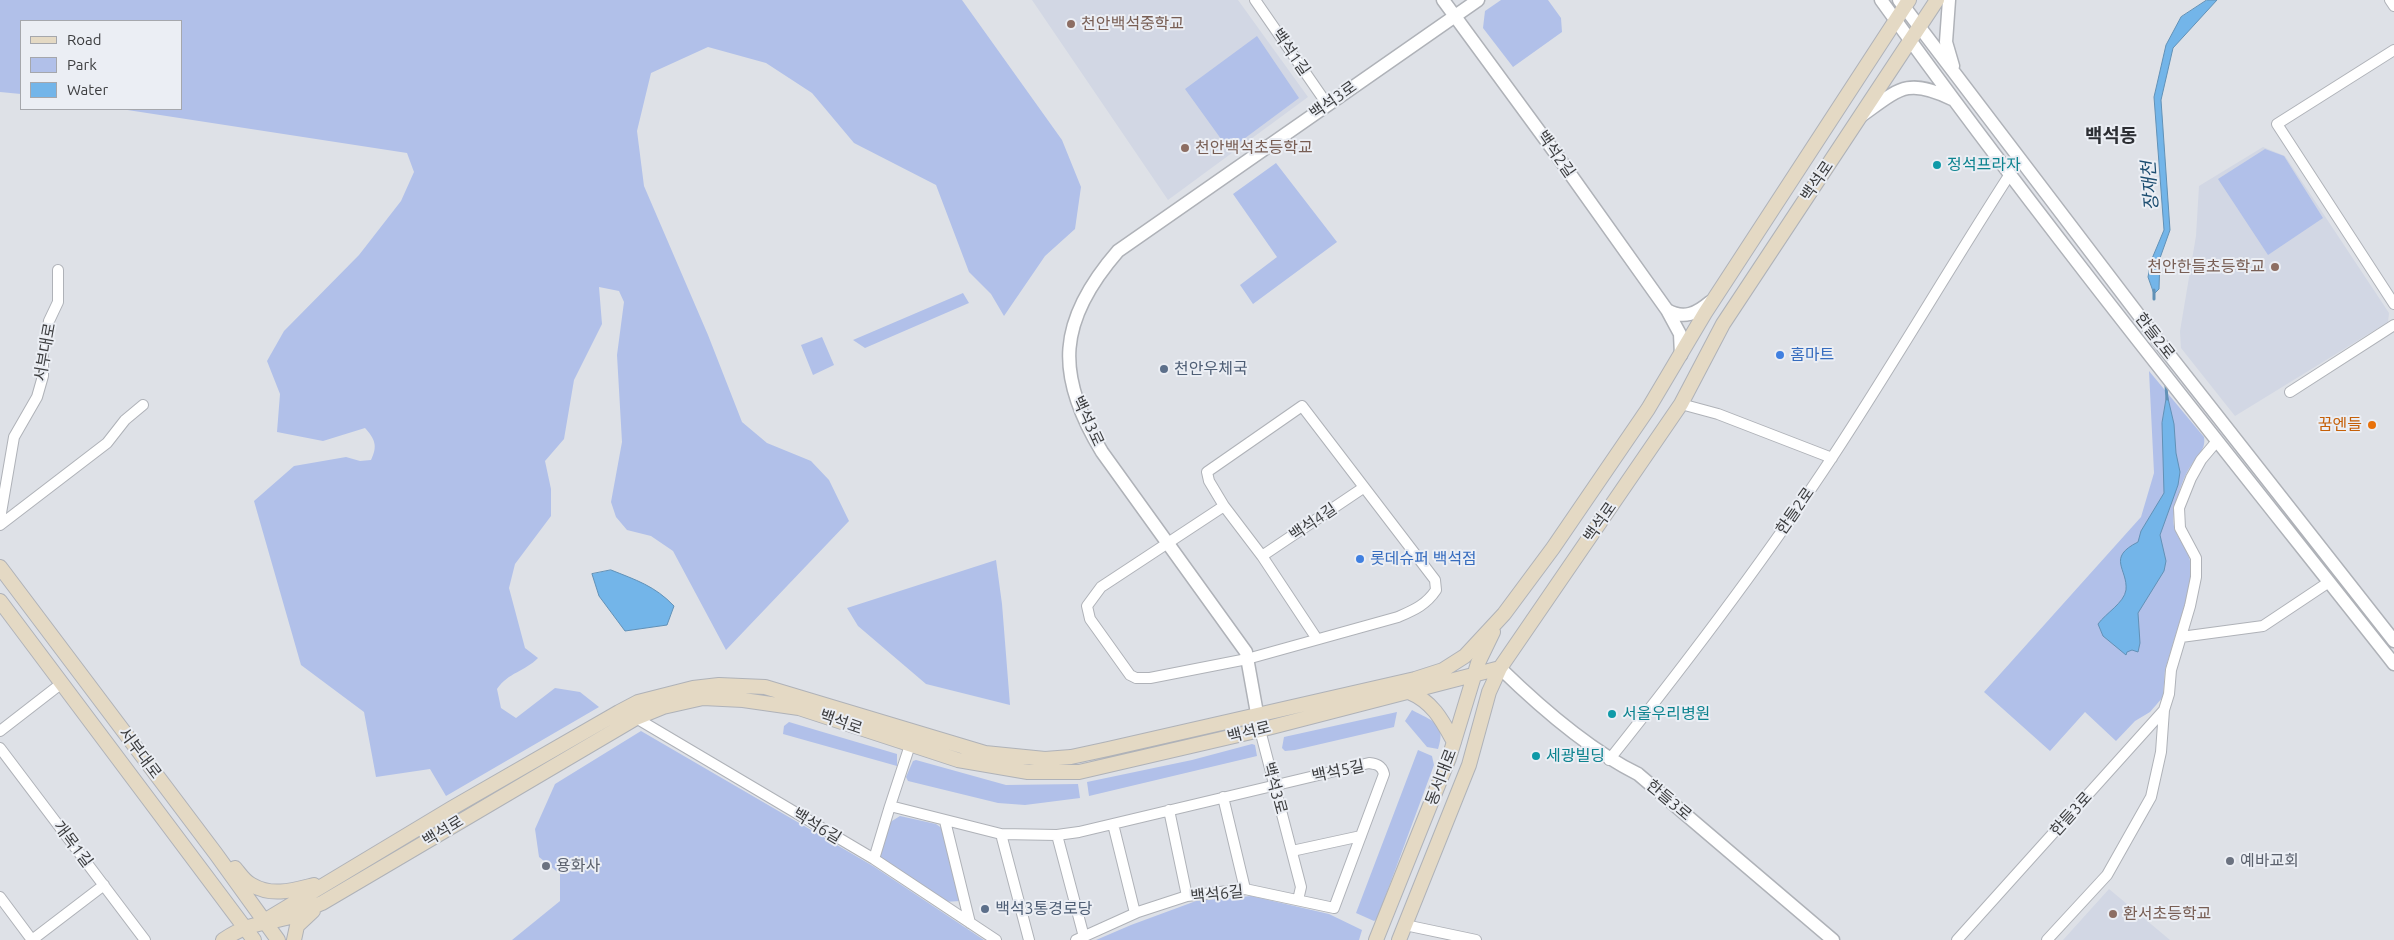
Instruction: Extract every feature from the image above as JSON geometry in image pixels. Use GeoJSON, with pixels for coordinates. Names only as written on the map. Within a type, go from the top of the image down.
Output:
{"type":"FeatureCollection","features":[{"type":"Feature","properties":{"kind":"main road","name":"백석로"},"geometry":{"type":"LineString","coordinates":[[223,940],[245,928],[264,921],[290,917],[322,903],[636,718],[663,707],[703,698],[743,700],[799,708],[958,760],[1028,772],[1079,772],[1260,730],[1409,692],[1476,669],[1500,668],[1681,404],[1722,324],[1937,0]]}},
{"type":"Feature","properties":{"kind":"main road","name":"백석로"},"geometry":{"type":"LineString","coordinates":[[264,921],[330,880],[619,712],[638,702],[692,688],[719,685],[765,687],[985,753],[1024,759],[1071,757],[1415,679],[1444,670],[1465,656],[1504,614],[1553,548],[1648,409],[1714,299],[1895,20],[1904,2]]}},
{"type":"Feature","properties":{"kind":"main road","name":"서부대로"},"geometry":{"type":"LineString","coordinates":[[0,566],[216,854],[278,940]]}},
{"type":"Feature","properties":{"kind":"main road","name":"서부대로"},"geometry":{"type":"LineString","coordinates":[[0,601],[254,940]]}},
{"type":"Feature","properties":{"kind":"main road","name":"동서대로"},"geometry":{"type":"LineString","coordinates":[[1376,940],[1454,742],[1476,669],[1492,634],[1504,614]]}},
{"type":"Feature","properties":{"kind":"main road","name":"동서대로"},"geometry":{"type":"LineString","coordinates":[[1399,940],[1469,765],[1489,692],[1500,668]]}},
{"type":"Feature","properties":{"kind":"main road"},"geometry":{"type":"LineString","coordinates":[[1444,670],[1476,669]]}},
{"type":"Feature","properties":{"kind":"main road"},"geometry":{"type":"LineString","coordinates":[[1409,692],[1431,705],[1454,742]]}},
{"type":"Feature","properties":{"kind":"main road"},"geometry":{"type":"LineString","coordinates":[[216,854],[251,885],[267,891],[287,892],[330,880]]}},
{"type":"Feature","properties":{"kind":"main road"},"geometry":{"type":"LineString","coordinates":[[294,940],[297,926],[322,903]]}},
{"type":"Feature","properties":{"kind":"street","name":"백석1길"},"geometry":{"type":"LineString","coordinates":[[1255,0],[1327,104]]}},
{"type":"Feature","properties":{"kind":"street","name":"백석2길"},"geometry":{"type":"LineString","coordinates":[[1443,0],[1667,310],[1680,334],[1681,355]]}},
{"type":"Feature","properties":{"kind":"street","name":"백석3로"},"geometry":{"type":"LineString","coordinates":[[1298,900],[1301,887],[1260,730],[1246,652],[1102,452],[1087,428],[1075,400],[1070,371],[1070,350],[1078,313],[1092,283],[1118,251],[1478,0]]}},
{"type":"Feature","properties":{"kind":"street","name":"한들2로"},"geometry":{"type":"LineString","coordinates":[[1881,0],[2010,174],[2217,441],[2394,664]]}},
{"type":"Feature","properties":{"kind":"street"},"geometry":{"type":"LineString","coordinates":[[1949,0],[1946,42],[1956,76]]}},
{"type":"Feature","properties":{"kind":"street"},"geometry":{"type":"LineString","coordinates":[[2390,0],[2394,6]]}},
{"type":"Feature","properties":{"kind":"street","name":"한들2로"},"geometry":{"type":"LineString","coordinates":[[1904,2],[1956,76],[2160,343],[2394,641]]}},
{"type":"Feature","properties":{"kind":"street"},"geometry":{"type":"LineString","coordinates":[[2394,50],[2277,124],[2394,304]]}},
{"type":"Feature","properties":{"kind":"street"},"geometry":{"type":"LineString","coordinates":[[1859,118],[1896,91],[1914,86],[1933,90],[1955,100]]}},
{"type":"Feature","properties":{"kind":"street","name":"한들2로"},"geometry":{"type":"LineString","coordinates":[[1609,760],[1685,665],[1832,458],[1950,266],[2010,174]]}},
{"type":"Feature","properties":{"kind":"street","name":"서부대로"},"geometry":{"type":"LineString","coordinates":[[0,519],[14,437],[37,396],[43,376],[43,354],[49,321],[58,302],[58,270]]}},
{"type":"Feature","properties":{"kind":"street"},"geometry":{"type":"LineString","coordinates":[[1667,310],[1674,314],[1689,315],[1700,310],[1714,299]]}},
{"type":"Feature","properties":{"kind":"street"},"geometry":{"type":"LineString","coordinates":[[2290,392],[2394,325]]}},
{"type":"Feature","properties":{"kind":"street"},"geometry":{"type":"LineString","coordinates":[[1681,404],[1718,414],[1832,458]]}},
{"type":"Feature","properties":{"kind":"street"},"geometry":{"type":"LineString","coordinates":[[0,525],[107,443],[125,420],[143,405]]}},
{"type":"Feature","properties":{"kind":"street"},"geometry":{"type":"LineString","coordinates":[[1224,506],[1102,587],[1087,606],[1090,619],[1130,675],[1136,678],[1150,678],[1247,659],[1398,617],[1417,609],[1429,601],[1436,590],[1435,580],[1302,406],[1207,472],[1209,481],[1224,506],[1262,556],[1317,639]]}},
{"type":"Feature","properties":{"kind":"street","name":"한들3로"},"geometry":{"type":"LineString","coordinates":[[2047,940],[2107,875],[2151,797],[2161,752],[2164,710],[2169,694],[2171,670],[2196,577],[2196,558],[2180,528],[2179,508],[2191,478],[2201,460],[2217,441]]}},
{"type":"Feature","properties":{"kind":"street","name":"백석4길"},"geometry":{"type":"LineString","coordinates":[[1262,556],[1363,488]]}},
{"type":"Feature","properties":{"kind":"street"},"geometry":{"type":"LineString","coordinates":[[2181,637],[2263,626],[2329,582]]}},
{"type":"Feature","properties":{"kind":"street","name":"한들3로"},"geometry":{"type":"LineString","coordinates":[[1500,668],[1519,686],[1609,760],[1638,774],[1833,940]]}},
{"type":"Feature","properties":{"kind":"street"},"geometry":{"type":"LineString","coordinates":[[0,731],[62,683]]}},
{"type":"Feature","properties":{"kind":"street","name":"한들3로"},"geometry":{"type":"LineString","coordinates":[[1962,938],[2164,710]]}},
{"type":"Feature","properties":{"kind":"street","name":"백석6길"},"geometry":{"type":"LineString","coordinates":[[636,718],[874,859],[996,940]]}},
{"type":"Feature","properties":{"kind":"street"},"geometry":{"type":"LineString","coordinates":[[874,859],[910,745]]}},
{"type":"Feature","properties":{"kind":"street","name":"개목1길"},"geometry":{"type":"LineString","coordinates":[[0,748],[145,940]]}},
{"type":"Feature","properties":{"kind":"street","name":"백석5길"},"geometry":{"type":"LineString","coordinates":[[890,806],[1001,834],[1057,835],[1113,824],[1369,763],[1378,765],[1383,769],[1384,774],[1334,908]]}},
{"type":"Feature","properties":{"kind":"street"},"geometry":{"type":"LineString","coordinates":[[1223,798],[1245,889]]}},
{"type":"Feature","properties":{"kind":"street"},"geometry":{"type":"LineString","coordinates":[[1169,810],[1187,896]]}},
{"type":"Feature","properties":{"kind":"street"},"geometry":{"type":"LineString","coordinates":[[945,821],[970,923]]}},
{"type":"Feature","properties":{"kind":"street"},"geometry":{"type":"LineString","coordinates":[[1113,824],[1136,913]]}},
{"type":"Feature","properties":{"kind":"street"},"geometry":{"type":"LineString","coordinates":[[1001,834],[1029,940]]}},
{"type":"Feature","properties":{"kind":"street"},"geometry":{"type":"LineString","coordinates":[[1057,835],[1080,938]]}},
{"type":"Feature","properties":{"kind":"street"},"geometry":{"type":"LineString","coordinates":[[1292,851],[1361,836]]}},
{"type":"Feature","properties":{"kind":"street"},"geometry":{"type":"LineString","coordinates":[[0,897],[32,940],[104,886]]}},
{"type":"Feature","properties":{"kind":"street","name":"백석6길"},"geometry":{"type":"LineString","coordinates":[[1080,938],[1136,913],[1187,896],[1245,889],[1334,908]]}},
{"type":"Feature","properties":{"kind":"street"},"geometry":{"type":"LineString","coordinates":[[1405,925],[1476,940]]}},
{"type":"Feature","properties":{"kind":"shaded area","name":"천안백석초등학교"},"geometry":{"type":"Polygon","coordinates":[[[1032,0],[1238,0],[1308,97],[1168,200],[1032,0]]]}},
{"type":"Feature","properties":{"kind":"shaded area","name":"천안한들초등학교"},"geometry":{"type":"Polygon","coordinates":[[[2263,147],[2285,156],[2389,313],[2388,322],[2235,416],[2181,348],[2180,331],[2196,236],[2199,186],[2263,147]]]}},
{"type":"Feature","properties":{"kind":"shaded area","name":"환서초등학교"},"geometry":{"type":"Polygon","coordinates":[[[2109,889],[2170,940],[2063,940],[2109,889]]]}},
{"type":"Feature","properties":{"kind":"green space"},"geometry":{"type":"Polygon","coordinates":[[[0,0],[962,0],[1062,140],[1081,187],[1075,229],[1045,256],[1004,316],[991,294],[969,272],[936,185],[854,143],[812,93],[766,63],[708,47],[651,73],[637,131],[644,186],[708,335],[742,422],[767,443],[811,461],[829,480],[849,521],[726,650],[673,551],[651,536],[627,530],[616,517],[611,502],[622,442],[617,355],[624,302],[619,291],[599,287],[602,324],[574,380],[564,439],[545,461],[551,489],[551,516],[515,564],[509,588],[525,648],[538,658],[506,679],[497,689],[501,708],[516,718],[555,688],[580,692],[599,707],[446,796],[430,769],[376,777],[364,712],[301,665],[254,501],[294,466],[346,457],[360,461],[371,460],[375,447],[371,436],[365,428],[323,441],[277,432],[280,394],[267,361],[284,331],[359,255],[401,201],[414,172],[407,153],[128,110],[182,110],[182,20],[20,20],[20,94],[0,92],[0,0]]]}},
{"type":"Feature","properties":{"kind":"green space"},"geometry":{"type":"Polygon","coordinates":[[[1501,0],[1548,0],[1561,18],[1562,32],[1513,67],[1483,28],[1485,11],[1501,0]]]}},
{"type":"Feature","properties":{"kind":"green space"},"geometry":{"type":"Polygon","coordinates":[[[1257,36],[1299,98],[1229,150],[1185,89],[1257,36]]]}},
{"type":"Feature","properties":{"kind":"green space"},"geometry":{"type":"Polygon","coordinates":[[[2265,149],[2284,156],[2323,218],[2268,255],[2218,179],[2265,149]]]}},
{"type":"Feature","properties":{"kind":"green space"},"geometry":{"type":"Polygon","coordinates":[[[1276,163],[1337,242],[1253,304],[1240,285],[1277,257],[1233,194],[1276,163]]]}},
{"type":"Feature","properties":{"kind":"green space"},"geometry":{"type":"Polygon","coordinates":[[[963,293],[969,303],[865,348],[853,340],[963,293]]]}},
{"type":"Feature","properties":{"kind":"green space"},"geometry":{"type":"Polygon","coordinates":[[[822,337],[834,365],[813,375],[801,345],[822,337]]]}},
{"type":"Feature","properties":{"kind":"green space"},"geometry":{"type":"Polygon","coordinates":[[[2149,371],[2204,437],[2203,449],[2189,468],[2175,507],[2175,529],[2190,560],[2191,584],[2165,670],[2163,697],[2150,712],[2135,721],[2116,741],[2085,712],[2050,751],[1984,692],[2141,517],[2154,473],[2149,371]]]}},
{"type":"Feature","properties":{"kind":"green space"},"geometry":{"type":"Polygon","coordinates":[[[996,560],[1002,604],[1010,705],[926,684],[858,626],[847,608],[996,560]]]}},
{"type":"Feature","properties":{"kind":"green space"},"geometry":{"type":"Polygon","coordinates":[[[1412,710],[1431,720],[1439,728],[1441,733],[1438,749],[1427,747],[1405,721],[1412,710]]]}},
{"type":"Feature","properties":{"kind":"green space"},"geometry":{"type":"Polygon","coordinates":[[[1397,712],[1394,727],[1295,750],[1285,751],[1282,748],[1284,737],[1397,712]]]}},
{"type":"Feature","properties":{"kind":"green space"},"geometry":{"type":"Polygon","coordinates":[[[789,722],[897,754],[897,766],[783,734],[784,726],[789,722]]]}},
{"type":"Feature","properties":{"kind":"green space"},"geometry":{"type":"Polygon","coordinates":[[[641,731],[873,866],[984,940],[512,940],[560,901],[560,874],[539,857],[535,829],[555,784],[641,731]]]}},
{"type":"Feature","properties":{"kind":"green space"},"geometry":{"type":"Polygon","coordinates":[[[1252,744],[1255,745],[1257,756],[1089,796],[1087,782],[1192,760],[1252,744]]]}},
{"type":"Feature","properties":{"kind":"green space"},"geometry":{"type":"Polygon","coordinates":[[[1418,750],[1432,756],[1434,765],[1377,919],[1374,921],[1356,913],[1418,750]]]}},
{"type":"Feature","properties":{"kind":"green space"},"geometry":{"type":"Polygon","coordinates":[[[916,760],[1006,785],[1078,784],[1080,798],[1025,805],[998,803],[908,781],[906,777],[913,761],[916,760]]]}},
{"type":"Feature","properties":{"kind":"green space"},"geometry":{"type":"Polygon","coordinates":[[[900,816],[936,824],[943,829],[960,901],[944,902],[879,857],[887,824],[900,816]]]}},
{"type":"Feature","properties":{"kind":"green space"},"geometry":{"type":"Polygon","coordinates":[[[1251,896],[1329,914],[1362,930],[1359,940],[1096,940],[1196,901],[1251,896]]]}},
{"type":"Feature","properties":{"kind":"water"},"geometry":{"type":"Polygon","coordinates":[[[2207,0],[2217,0],[2173,48],[2161,100],[2170,230],[2160,258],[2159,289],[2154,294],[2148,277],[2151,261],[2164,230],[2154,97],[2166,45],[2181,17],[2207,0]]]}},
{"type":"Feature","properties":{"kind":"water"},"geometry":{"type":"Polygon","coordinates":[[[2167,394],[2174,424],[2176,453],[2180,472],[2178,485],[2160,535],[2166,561],[2164,571],[2138,613],[2140,643],[2138,652],[2132,650],[2127,652],[2126,655],[2103,636],[2098,624],[2125,595],[2126,583],[2121,564],[2123,553],[2138,542],[2141,531],[2164,493],[2162,423],[2167,394]]]}},
{"type":"Feature","properties":{"kind":"water"},"geometry":{"type":"Polygon","coordinates":[[[611,570],[652,588],[667,599],[674,606],[667,625],[625,631],[599,596],[592,574],[611,570]]]}},
{"type":"Feature","properties":{"kind":"waterway","name":"장재천"},"geometry":{"type":"LineString","coordinates":[[2154,290],[2154,299]]}},
{"type":"Feature","properties":{"kind":"waterway","name":"장재천"},"geometry":{"type":"LineString","coordinates":[[2166,386],[2167,399]]}},
{"type":"Feature","properties":{"kind":"place","name":"천안백석중학교"},"geometry":{"type":"Point","coordinates":[1071,24]}},
{"type":"Feature","properties":{"kind":"place","name":"천안백석초등학교"},"geometry":{"type":"Point","coordinates":[1185,148]}},
{"type":"Feature","properties":{"kind":"place","name":"정석프라자"},"geometry":{"type":"Point","coordinates":[1937,165]}},
{"type":"Feature","properties":{"kind":"place","name":"천안한들초등학교"},"geometry":{"type":"Point","coordinates":[2275,267]}},
{"type":"Feature","properties":{"kind":"place","name":"홈마트"},"geometry":{"type":"Point","coordinates":[1780,355]}},
{"type":"Feature","properties":{"kind":"place","name":"천안우체국"},"geometry":{"type":"Point","coordinates":[1164,369]}},
{"type":"Feature","properties":{"kind":"place","name":"꿈엔들"},"geometry":{"type":"Point","coordinates":[2372,425]}},
{"type":"Feature","properties":{"kind":"place","name":"롯데슈퍼 백석점"},"geometry":{"type":"Point","coordinates":[1360,559]}},
{"type":"Feature","properties":{"kind":"place","name":"서울우리병원"},"geometry":{"type":"Point","coordinates":[1612,714]}},
{"type":"Feature","properties":{"kind":"place","name":"세광빌딩"},"geometry":{"type":"Point","coordinates":[1536,756]}},
{"type":"Feature","properties":{"kind":"place","name":"예바교회"},"geometry":{"type":"Point","coordinates":[2230,861]}},
{"type":"Feature","properties":{"kind":"place","name":"용화사"},"geometry":{"type":"Point","coordinates":[546,866]}},
{"type":"Feature","properties":{"kind":"place","name":"백석3통경로당"},"geometry":{"type":"Point","coordinates":[985,909]}},
{"type":"Feature","properties":{"kind":"place","name":"환서초등학교"},"geometry":{"type":"Point","coordinates":[2113,914]}},
{"type":"Feature","properties":{"kind":"district","name":"백석동"},"geometry":{"type":"Point","coordinates":[2111,136]}}]}
